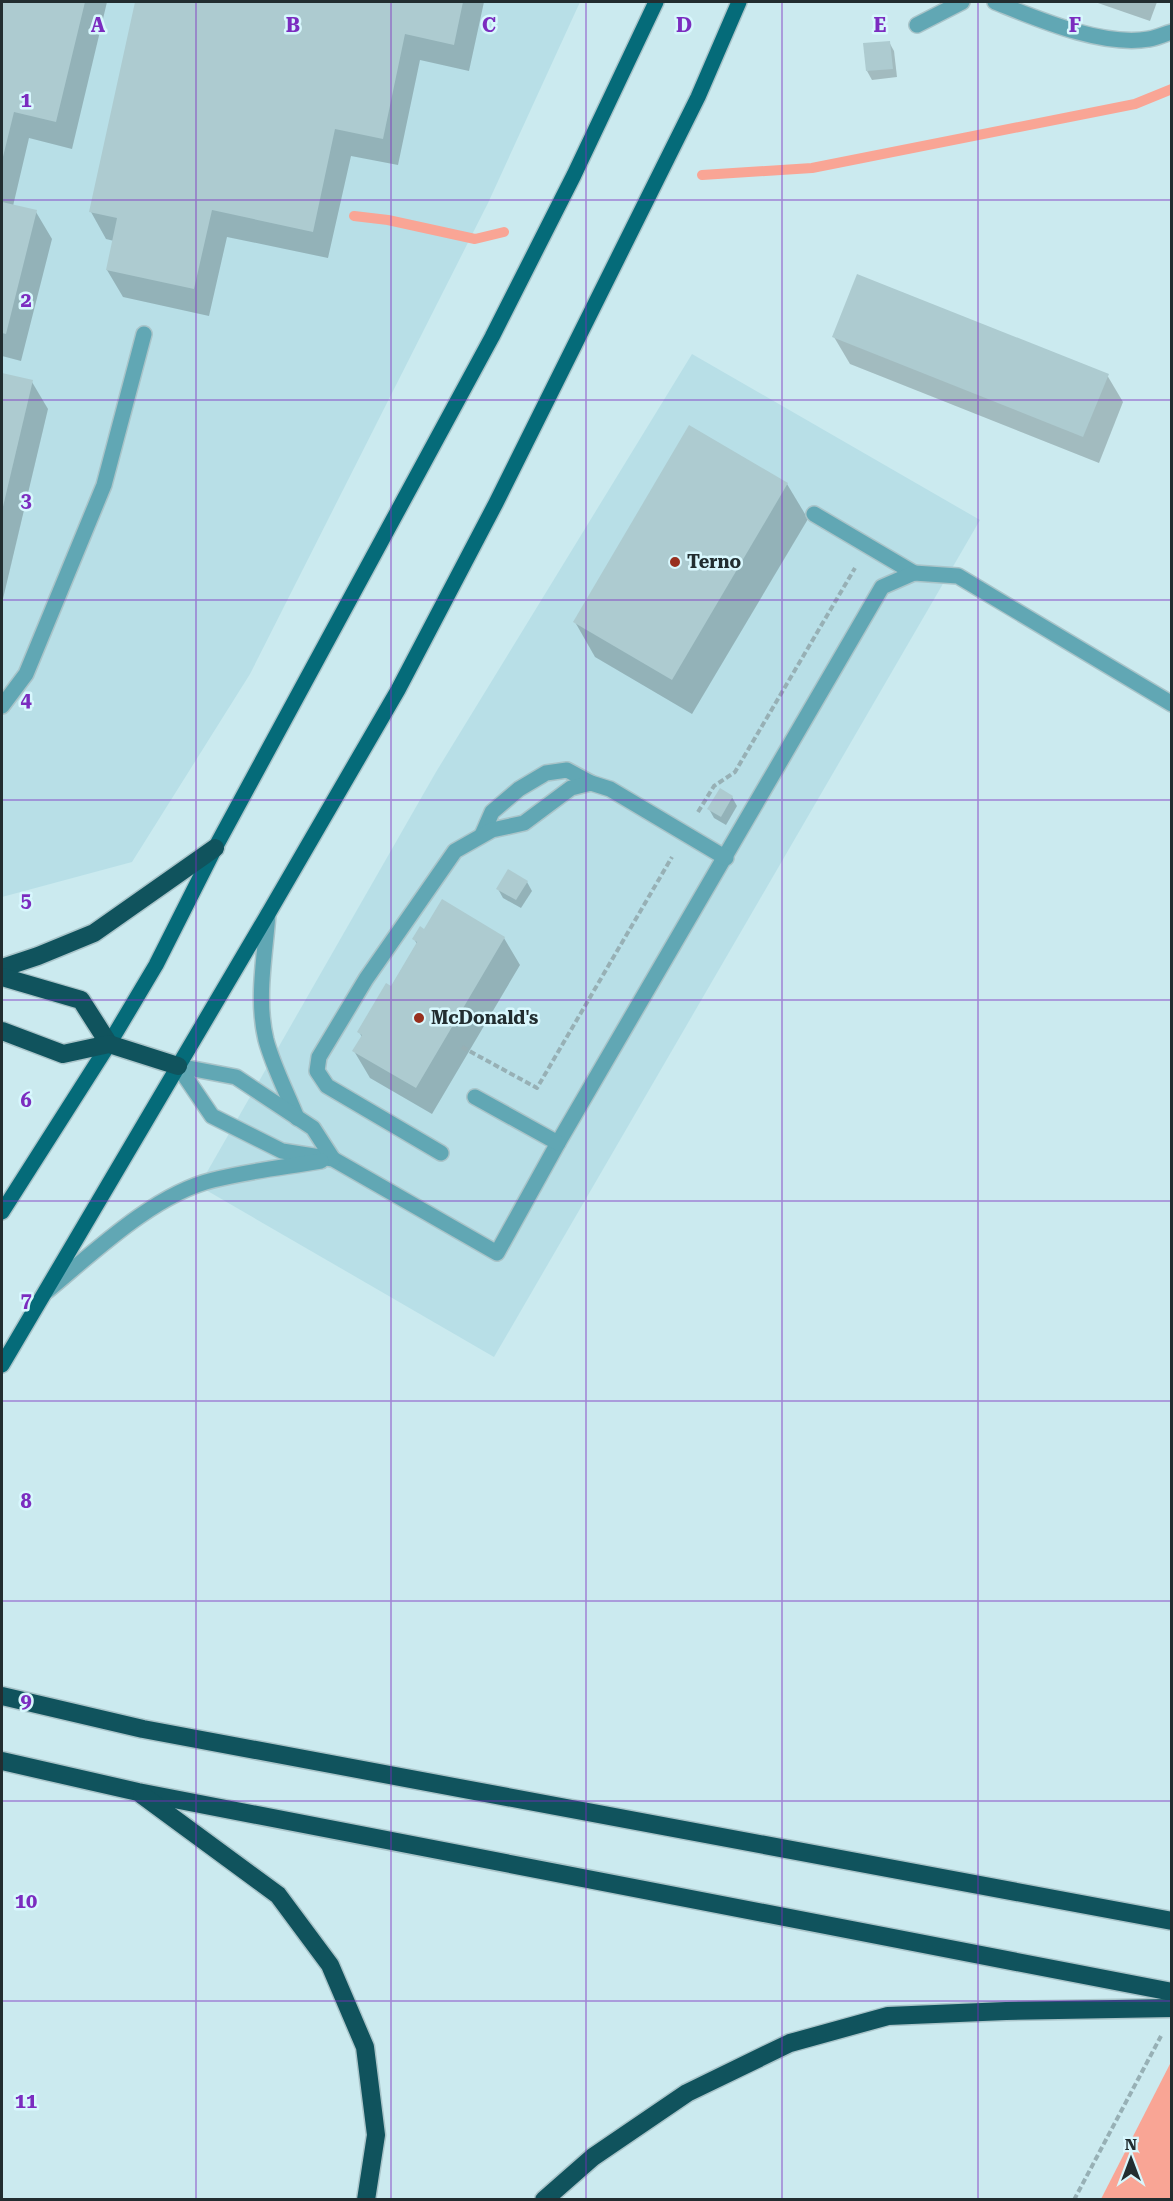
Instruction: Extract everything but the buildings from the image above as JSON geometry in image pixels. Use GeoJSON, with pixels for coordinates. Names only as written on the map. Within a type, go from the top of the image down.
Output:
{"type":"FeatureCollection","features":[{"type":"Feature","properties":{"kind":"highway"},"geometry":{"type":"LineString","coordinates":[[2,968],[39,956],[94,933],[215,848]]}},
{"type":"Feature","properties":{"kind":"highway"},"geometry":{"type":"LineString","coordinates":[[2,977],[81,1000],[109,1044]]}},
{"type":"Feature","properties":{"kind":"highway"},"geometry":{"type":"LineString","coordinates":[[2,1031],[63,1054],[109,1044],[178,1066]]}},
{"type":"Feature","properties":{"kind":"highway"},"geometry":{"type":"LineString","coordinates":[[2,1696],[155,1731],[1172,1921]]}},
{"type":"Feature","properties":{"kind":"highway"},"geometry":{"type":"LineString","coordinates":[[2,1761],[138,1792],[1172,1992]]}},
{"type":"Feature","properties":{"kind":"highway"},"geometry":{"type":"LineString","coordinates":[[138,1792],[278,1895],[330,1965],[365,2047],[376,2136],[366,2199]]}},
{"type":"Feature","properties":{"kind":"highway"},"geometry":{"type":"LineString","coordinates":[[544,2199],[593,2157],[687,2093],[790,2043],[888,2016],[1172,2008]]}},
{"type":"Feature","properties":{"kind":"main road"},"geometry":{"type":"LineString","coordinates":[[2,1212],[109,1044],[156,965],[215,848],[492,337],[574,174],[656,2]]}},
{"type":"Feature","properties":{"kind":"main road"},"geometry":{"type":"LineString","coordinates":[[2,1365],[398,690],[496,502],[668,158],[698,97],[739,2]]}},
{"type":"Feature","properties":{"kind":"street"},"geometry":{"type":"LineString","coordinates":[[916,25],[962,2]]}},
{"type":"Feature","properties":{"kind":"street"},"geometry":{"type":"LineString","coordinates":[[995,2],[1036,18],[1105,39],[1149,39],[1172,32]]}},
{"type":"Feature","properties":{"kind":"street"},"geometry":{"type":"LineString","coordinates":[[2,706],[26,674],[104,485],[144,334]]}},
{"type":"Feature","properties":{"kind":"street"},"geometry":{"type":"LineString","coordinates":[[814,514],[914,573],[958,576],[1172,704]]}},
{"type":"Feature","properties":{"kind":"street"},"geometry":{"type":"LineString","coordinates":[[178,1066],[212,1116],[282,1151],[333,1159],[497,1253],[558,1143],[882,587],[914,573]]}},
{"type":"Feature","properties":{"kind":"street"},"geometry":{"type":"LineString","coordinates":[[482,836],[492,812],[519,789],[546,774],[567,770],[591,783],[610,789],[726,858]]}},
{"type":"Feature","properties":{"kind":"street"},"geometry":{"type":"LineString","coordinates":[[441,1153],[327,1086],[317,1071],[319,1057],[366,979],[455,851],[492,830],[524,823],[571,788],[591,783]]}},
{"type":"Feature","properties":{"kind":"street"},"geometry":{"type":"LineString","coordinates":[[268,914],[261,991],[262,1018],[266,1041],[297,1118]]}},
{"type":"Feature","properties":{"kind":"street"},"geometry":{"type":"LineString","coordinates":[[178,1066],[236,1077],[313,1128],[333,1159]]}},
{"type":"Feature","properties":{"kind":"street"},"geometry":{"type":"LineString","coordinates":[[475,1097],[558,1143]]}},
{"type":"Feature","properties":{"kind":"street"},"geometry":{"type":"LineString","coordinates":[[40,1297],[126,1226],[168,1198],[211,1180],[333,1159]]}},
{"type":"Feature","properties":{"kind":"path"},"geometry":{"type":"LineString","coordinates":[[1074,2199],[1166,2026]]}},
{"type":"Feature","properties":{"kind":"shaded area"},"geometry":{"type":"Polygon","coordinates":[[[2,2],[580,2],[488,203],[250,674],[132,862],[2,897],[2,2]]]}},
{"type":"Feature","properties":{"kind":"shaded area"},"geometry":{"type":"Polygon","coordinates":[[[692,354],[980,520],[494,1357],[199,1186],[436,772],[692,354]]]}},
{"type":"Feature","properties":{"kind":"shaded area"},"geometry":{"type":"Polygon","coordinates":[[[1171,2062],[1171,2199],[1101,2199],[1171,2062]]]}},
{"type":"Feature","properties":{"kind":"waterway"},"geometry":{"type":"LineString","coordinates":[[702,175],[812,168],[1135,104],[1172,89]]}},
{"type":"Feature","properties":{"kind":"waterway"},"geometry":{"type":"LineString","coordinates":[[354,216],[388,220],[475,239],[504,232]]}},
{"type":"Feature","properties":{"kind":"place","name":"Terno"},"geometry":{"type":"Point","coordinates":[675,562]}},
{"type":"Feature","properties":{"kind":"place","name":"McDonald's"},"geometry":{"type":"Point","coordinates":[419,1018]}}]}
